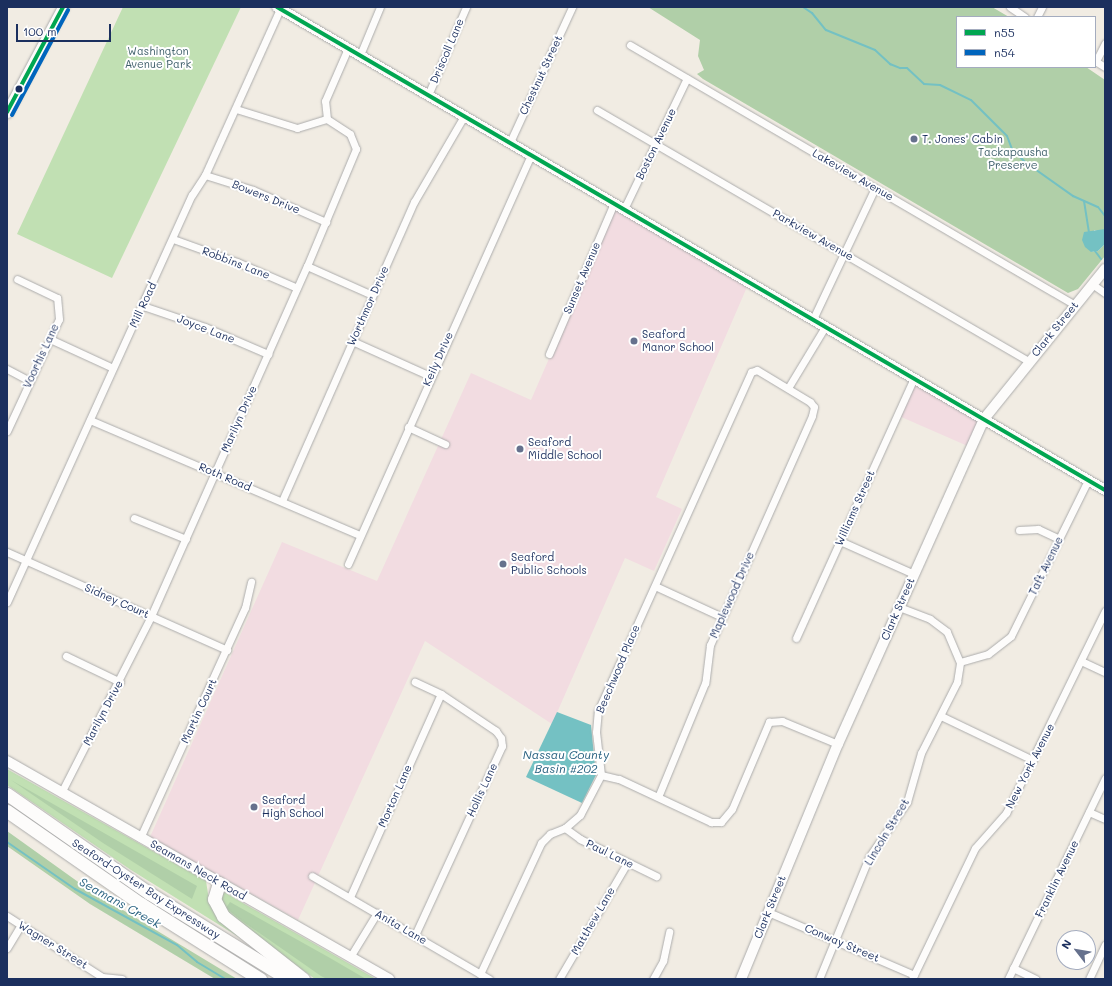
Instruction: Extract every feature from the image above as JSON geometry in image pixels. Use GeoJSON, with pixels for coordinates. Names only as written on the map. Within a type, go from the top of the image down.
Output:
{"type":"FeatureCollection","features":[{"type":"Feature","properties":{"kind":"highway","name":"Seaford-Oyster Bay Expressway"},"geometry":{"type":"LineString","coordinates":[[7,794],[149,892],[288,979]]}},
{"type":"Feature","properties":{"kind":"highway","name":"Seaford-Oyster Bay Expressway"},"geometry":{"type":"LineString","coordinates":[[7,812],[94,873],[260,979]]}},
{"type":"Feature","properties":{"kind":"highway"},"geometry":{"type":"LineString","coordinates":[[7,821],[94,873]]}},
{"type":"Feature","properties":{"kind":"highway"},"geometry":{"type":"LineString","coordinates":[[219,883],[214,898],[223,916],[303,979]]}},
{"type":"Feature","properties":{"kind":"main road"},"geometry":{"type":"LineString","coordinates":[[7,112],[11,94],[63,7]]}},
{"type":"Feature","properties":{"kind":"street"},"geometry":{"type":"LineString","coordinates":[[360,55],[380,7]]}},
{"type":"Feature","properties":{"kind":"street","name":"Driscoll Lane"},"geometry":{"type":"LineString","coordinates":[[428,95],[466,7]]}},
{"type":"Feature","properties":{"kind":"street","name":"Chestnut Street"},"geometry":{"type":"LineString","coordinates":[[510,142],[572,7]]}},
{"type":"Feature","properties":{"kind":"street"},"geometry":{"type":"LineString","coordinates":[[1010,7],[1024,16]]}},
{"type":"Feature","properties":{"kind":"street"},"geometry":{"type":"LineString","coordinates":[[1038,16],[1042,7]]}},
{"type":"Feature","properties":{"kind":"street"},"geometry":{"type":"LineString","coordinates":[[279,8],[1105,490]]}},
{"type":"Feature","properties":{"kind":"street","name":"Mill Road"},"geometry":{"type":"LineString","coordinates":[[7,602],[192,196],[205,175],[236,109],[279,8]]}},
{"type":"Feature","properties":{"kind":"street"},"geometry":{"type":"LineString","coordinates":[[1105,43],[1096,61],[1105,67]]}},
{"type":"Feature","properties":{"kind":"street","name":"Lakeview Avenue"},"geometry":{"type":"LineString","coordinates":[[630,45],[1075,305]]}},
{"type":"Feature","properties":{"kind":"street"},"geometry":{"type":"LineString","coordinates":[[236,109],[297,128],[327,119],[325,101],[348,48]]}},
{"type":"Feature","properties":{"kind":"street","name":"Boston Avenue"},"geometry":{"type":"LineString","coordinates":[[624,209],[687,78]]}},
{"type":"Feature","properties":{"kind":"street","name":"Parkview Avenue"},"geometry":{"type":"LineString","coordinates":[[597,110],[1029,361]]}},
{"type":"Feature","properties":{"kind":"street","name":"Worthmor Drive"},"geometry":{"type":"LineString","coordinates":[[282,501],[414,202],[464,116]]}},
{"type":"Feature","properties":{"kind":"street","name":"Marilyn Drive"},"geometry":{"type":"LineString","coordinates":[[61,793],[120,682],[151,616],[308,266],[356,149],[350,134],[327,119]]}},
{"type":"Feature","properties":{"kind":"street","name":"Keily Drive"},"geometry":{"type":"LineString","coordinates":[[348,564],[430,376],[531,154]]}},
{"type":"Feature","properties":{"kind":"street","name":"Bowers Drive"},"geometry":{"type":"LineString","coordinates":[[205,175],[253,190],[326,222]]}},
{"type":"Feature","properties":{"kind":"street"},"geometry":{"type":"LineString","coordinates":[[813,319],[875,188]]}},
{"type":"Feature","properties":{"kind":"street","name":"Sunset Avenue"},"geometry":{"type":"LineString","coordinates":[[549,354],[614,203]]}},
{"type":"Feature","properties":{"kind":"street","name":"Robbins Lane"},"geometry":{"type":"LineString","coordinates":[[173,239],[237,262],[297,288]]}},
{"type":"Feature","properties":{"kind":"street"},"geometry":{"type":"LineString","coordinates":[[308,266],[372,295]]}},
{"type":"Feature","properties":{"kind":"street","name":"Clark Street"},"geometry":{"type":"LineString","coordinates":[[741,979],[838,744],[984,419],[1105,268]]}},
{"type":"Feature","properties":{"kind":"street","name":"Voorhis Lane"},"geometry":{"type":"LineString","coordinates":[[7,431],[59,319],[57,298],[17,279]]}},
{"type":"Feature","properties":{"kind":"street"},"geometry":{"type":"LineString","coordinates":[[1092,284],[1105,293]]}},
{"type":"Feature","properties":{"kind":"street","name":"Joyce Lane"},"geometry":{"type":"LineString","coordinates":[[143,306],[204,327],[268,354]]}},
{"type":"Feature","properties":{"kind":"street"},"geometry":{"type":"LineString","coordinates":[[788,388],[825,327]]}},
{"type":"Feature","properties":{"kind":"street"},"geometry":{"type":"LineString","coordinates":[[50,339],[113,368]]}},
{"type":"Feature","properties":{"kind":"street"},"geometry":{"type":"LineString","coordinates":[[352,342],[430,376]]}},
{"type":"Feature","properties":{"kind":"street"},"geometry":{"type":"LineString","coordinates":[[7,369],[30,380]]}},
{"type":"Feature","properties":{"kind":"street","name":"Beechwood Place"},"geometry":{"type":"LineString","coordinates":[[601,775],[596,732],[598,711],[751,372],[757,370],[788,388]]}},
{"type":"Feature","properties":{"kind":"street","name":"Williams Street"},"geometry":{"type":"LineString","coordinates":[[796,638],[914,378]]}},
{"type":"Feature","properties":{"kind":"street","name":"Maplewood Drive"},"geometry":{"type":"LineString","coordinates":[[658,797],[705,683],[710,646],[812,416],[814,407],[807,400],[788,388]]}},
{"type":"Feature","properties":{"kind":"street","name":"Roth Road"},"geometry":{"type":"LineString","coordinates":[[90,420],[360,535]]}},
{"type":"Feature","properties":{"kind":"street"},"geometry":{"type":"LineString","coordinates":[[408,427],[445,444]]}},
{"type":"Feature","properties":{"kind":"street","name":"Taft Avenue"},"geometry":{"type":"LineString","coordinates":[[960,662],[988,654],[1011,636],[1088,480]]}},
{"type":"Feature","properties":{"kind":"street"},"geometry":{"type":"LineString","coordinates":[[134,518],[186,539]]}},
{"type":"Feature","properties":{"kind":"street"},"geometry":{"type":"LineString","coordinates":[[1019,530],[1038,529],[1059,539]]}},
{"type":"Feature","properties":{"kind":"street"},"geometry":{"type":"LineString","coordinates":[[840,540],[914,574]]}},
{"type":"Feature","properties":{"kind":"street","name":"Sidney Court"},"geometry":{"type":"LineString","coordinates":[[7,552],[226,650]]}},
{"type":"Feature","properties":{"kind":"street","name":"Martin Court"},"geometry":{"type":"LineString","coordinates":[[140,838],[245,608],[251,582]]}},
{"type":"Feature","properties":{"kind":"street"},"geometry":{"type":"LineString","coordinates":[[654,586],[722,617]]}},
{"type":"Feature","properties":{"kind":"street"},"geometry":{"type":"LineString","coordinates":[[899,607],[930,619],[947,632],[960,662]]}},
{"type":"Feature","properties":{"kind":"street","name":"New York Avenue"},"geometry":{"type":"LineString","coordinates":[[913,977],[975,848],[1006,812],[1033,760],[1105,611]]}},
{"type":"Feature","properties":{"kind":"street"},"geometry":{"type":"LineString","coordinates":[[66,656],[120,682]]}},
{"type":"Feature","properties":{"kind":"street"},"geometry":{"type":"LineString","coordinates":[[1081,660],[1105,672]]}},
{"type":"Feature","properties":{"kind":"street","name":"Lincoln Street"},"geometry":{"type":"LineString","coordinates":[[819,979],[870,857],[907,802],[921,753],[957,682],[960,662]]}},
{"type":"Feature","properties":{"kind":"street","name":"Hollis Lane"},"geometry":{"type":"LineString","coordinates":[[415,682],[441,694],[496,731],[501,738],[502,746],[415,935]]}},
{"type":"Feature","properties":{"kind":"street","name":"Morton Lane"},"geometry":{"type":"LineString","coordinates":[[350,897],[441,694]]}},
{"type":"Feature","properties":{"kind":"street"},"geometry":{"type":"LineString","coordinates":[[941,716],[1033,760]]}},
{"type":"Feature","properties":{"kind":"street"},"geometry":{"type":"LineString","coordinates":[[480,974],[541,843],[550,834],[565,828],[580,815],[601,775],[619,779],[711,822],[721,822],[732,809],[770,722],[782,721],[838,744]]}},
{"type":"Feature","properties":{"kind":"street","name":"Seamans Neck Road"},"geometry":{"type":"LineString","coordinates":[[7,761],[389,979]]}},
{"type":"Feature","properties":{"kind":"street","name":"Franklin Avenue"},"geometry":{"type":"LineString","coordinates":[[1008,979],[1105,778]]}},
{"type":"Feature","properties":{"kind":"street"},"geometry":{"type":"LineString","coordinates":[[1089,812],[1105,820]]}},
{"type":"Feature","properties":{"kind":"street","name":"Paul Lane"},"geometry":{"type":"LineString","coordinates":[[565,828],[580,839],[656,876]]}},
{"type":"Feature","properties":{"kind":"street","name":"Matthew Lane"},"geometry":{"type":"LineString","coordinates":[[560,979],[627,863]]}},
{"type":"Feature","properties":{"kind":"street","name":"Anita Lane"},"geometry":{"type":"LineString","coordinates":[[312,876],[489,979]]}},
{"type":"Feature","properties":{"kind":"street","name":"Conway Street"},"geometry":{"type":"LineString","coordinates":[[768,912],[836,940],[913,977]]}},
{"type":"Feature","properties":{"kind":"street"},"geometry":{"type":"LineString","coordinates":[[350,957],[377,913]]}},
{"type":"Feature","properties":{"kind":"street","name":"Wagner Street"},"geometry":{"type":"LineString","coordinates":[[7,916],[102,976],[122,979]]}},
{"type":"Feature","properties":{"kind":"street"},"geometry":{"type":"LineString","coordinates":[[7,948],[22,925]]}},
{"type":"Feature","properties":{"kind":"street"},"geometry":{"type":"LineString","coordinates":[[653,979],[663,961],[669,932]]}},
{"type":"Feature","properties":{"kind":"street"},"geometry":{"type":"LineString","coordinates":[[1088,979],[1105,945]]}},
{"type":"Feature","properties":{"kind":"street"},"geometry":{"type":"LineString","coordinates":[[1013,968],[1036,979]]}},
{"type":"Feature","properties":{"kind":"shaded area","name":"Seaford Public Schools"},"geometry":{"type":"Polygon","coordinates":[[[615,207],[747,287],[656,497],[682,509],[654,571],[625,558],[552,724],[425,641],[298,920],[150,837],[282,542],[377,581],[471,373],[531,400],[615,207]]]}},
{"type":"Feature","properties":{"kind":"shaded area"},"geometry":{"type":"Polygon","coordinates":[[[915,380],[982,420],[970,447],[899,416],[915,380]]]}},
{"type":"Feature","properties":{"kind":"green space","name":"Washington Avenue Park"},"geometry":{"type":"Polygon","coordinates":[[[123,7],[241,7],[112,278],[17,234],[123,7]]]}},
{"type":"Feature","properties":{"kind":"green space","name":"Tackapausha Preserve"},"geometry":{"type":"Polygon","coordinates":[[[648,7],[992,7],[1007,16],[956,16],[956,68],[1087,68],[1105,80],[1105,229],[1102,232],[1094,230],[1091,252],[1098,251],[1105,244],[1105,256],[1078,289],[1068,293],[703,79],[697,74],[704,70],[698,56],[700,40],[648,7]]]}},
{"type":"Feature","properties":{"kind":"green space"},"geometry":{"type":"Polygon","coordinates":[[[7,769],[206,881],[209,900],[250,944],[131,870],[7,785],[7,769]]]}},
{"type":"Feature","properties":{"kind":"green space"},"geometry":{"type":"Polygon","coordinates":[[[11,780],[197,886],[192,899],[103,843],[11,780]]]}},
{"type":"Feature","properties":{"kind":"green space"},"geometry":{"type":"Polygon","coordinates":[[[7,831],[88,889],[237,979],[215,979],[90,904],[7,846],[7,831]]]}},
{"type":"Feature","properties":{"kind":"green space"},"geometry":{"type":"Polygon","coordinates":[[[222,891],[376,979],[315,979],[220,910],[216,893],[222,891]]]}},
{"type":"Feature","properties":{"kind":"green space"},"geometry":{"type":"Polygon","coordinates":[[[230,902],[366,979],[327,979],[321,976],[242,921],[226,908],[230,902]]]}},
{"type":"Feature","properties":{"kind":"water"},"geometry":{"type":"Polygon","coordinates":[[[1105,229],[1105,244],[1098,251],[1091,252],[1085,247],[1082,240],[1084,232],[1105,229]]]}},
{"type":"Feature","properties":{"kind":"water","name":"Nassau County Basin #202"},"geometry":{"type":"Polygon","coordinates":[[[557,712],[591,725],[596,775],[582,803],[526,777],[557,712]]]}},
{"type":"Feature","properties":{"kind":"waterway"},"geometry":{"type":"LineString","coordinates":[[803,7],[812,13],[826,30],[875,50],[890,64],[900,68],[907,68],[924,84],[940,85],[971,100],[1007,136],[1012,149],[1025,162],[1073,196],[1098,207],[1105,216]]}},
{"type":"Feature","properties":{"kind":"waterway"},"geometry":{"type":"LineString","coordinates":[[1084,201],[1089,234]]}},
{"type":"Feature","properties":{"kind":"waterway"},"geometry":{"type":"LineString","coordinates":[[1095,251],[1101,259]]}},
{"type":"Feature","properties":{"kind":"waterway","name":"Seamans Creek"},"geometry":{"type":"LineString","coordinates":[[7,842],[75,889],[177,945],[197,962],[225,979]]}},
{"type":"Feature","properties":{"kind":"transit line","name":"n55"},"geometry":{"type":"LineString","coordinates":[[7,112],[63,7]]}},
{"type":"Feature","properties":{"kind":"transit line","name":"n55"},"geometry":{"type":"LineString","coordinates":[[277,7],[1105,490]]}},
{"type":"Feature","properties":{"kind":"transit line","name":"n54"},"geometry":{"type":"LineString","coordinates":[[12,115],[68,10]]}},
{"type":"Feature","properties":{"kind":"place","name":"T. Jones' Cabin"},"geometry":{"type":"Point","coordinates":[914,139]}},
{"type":"Feature","properties":{"kind":"place","name":"Seaford Manor School"},"geometry":{"type":"Point","coordinates":[634,341]}},
{"type":"Feature","properties":{"kind":"place","name":"Seaford Middle School"},"geometry":{"type":"Point","coordinates":[520,449]}},
{"type":"Feature","properties":{"kind":"place","name":"Seaford Public Schools"},"geometry":{"type":"Point","coordinates":[503,564]}},
{"type":"Feature","properties":{"kind":"place","name":"Seaford High School"},"geometry":{"type":"Point","coordinates":[254,807]}}]}
